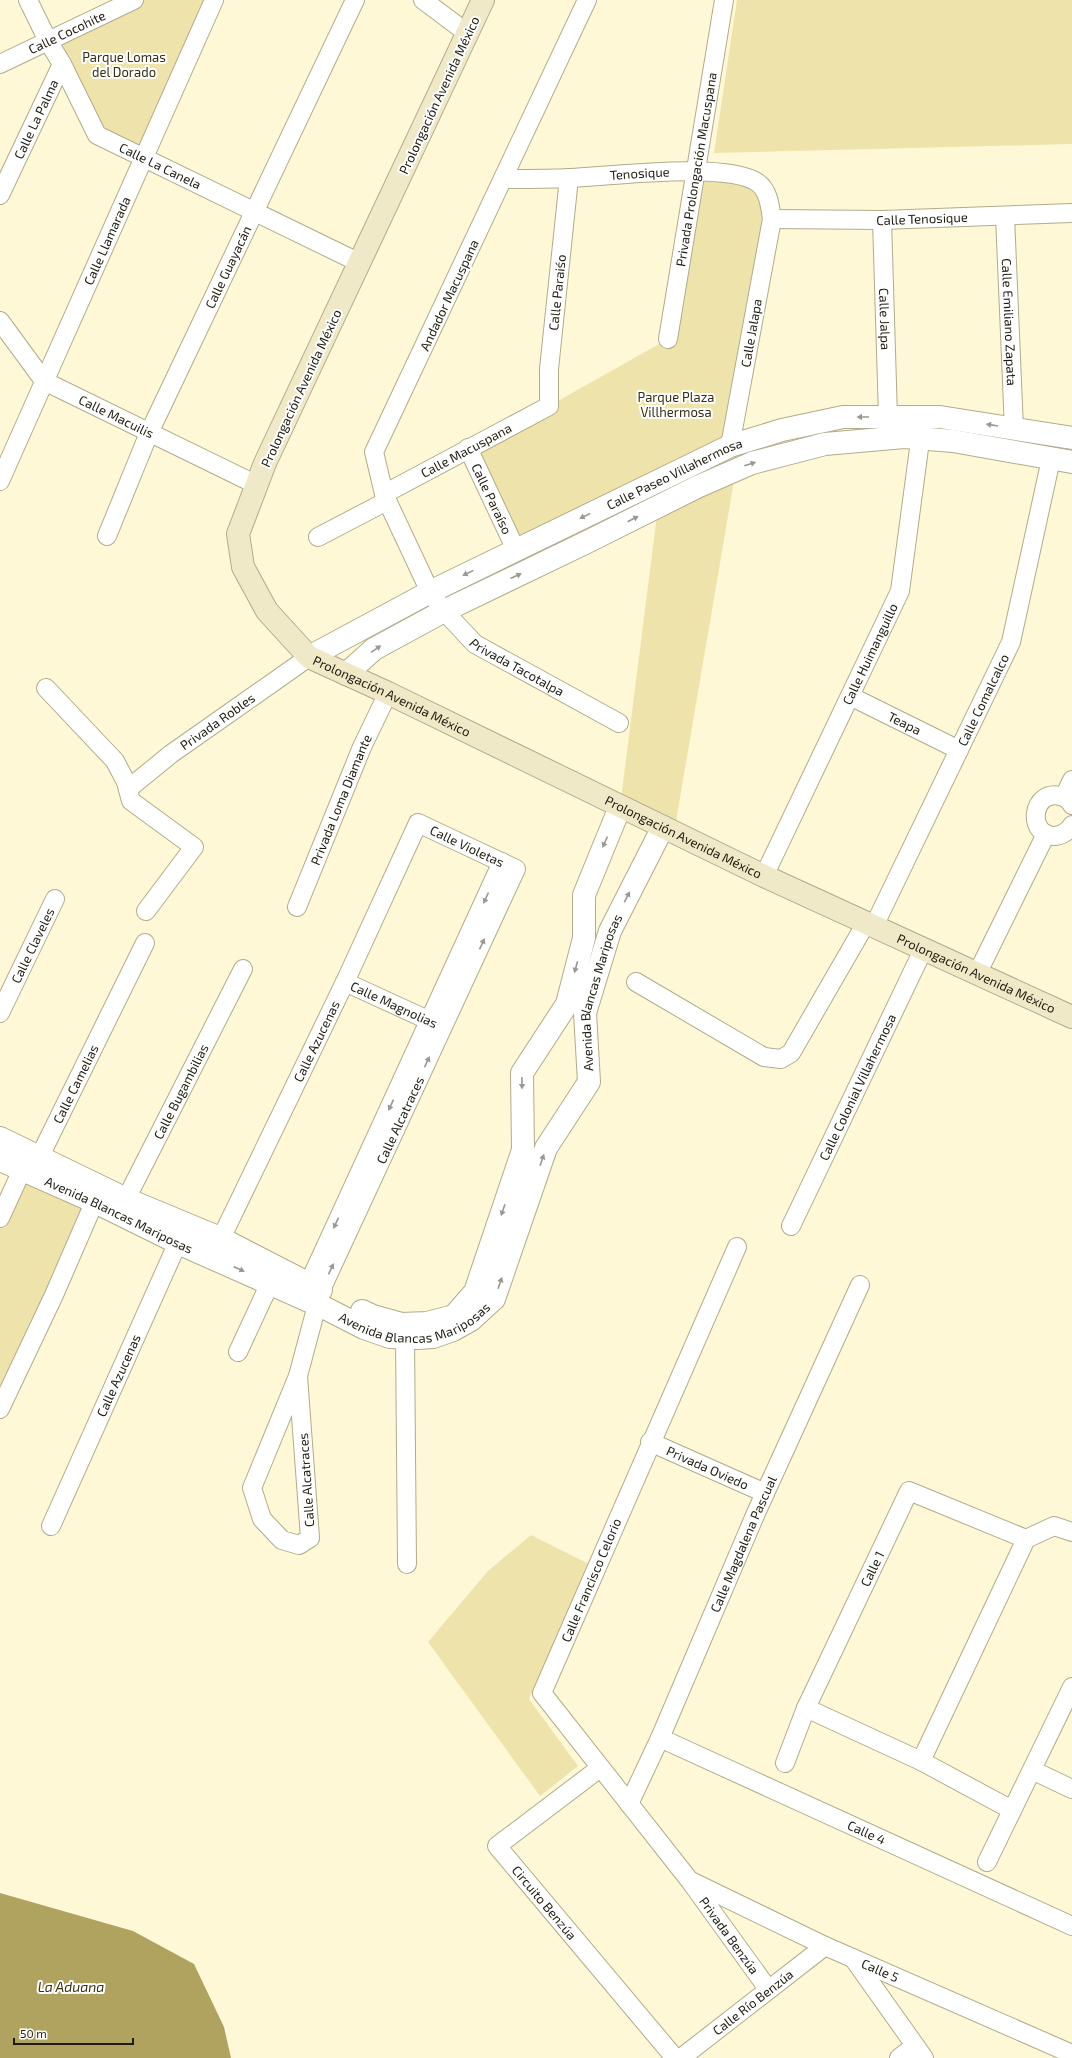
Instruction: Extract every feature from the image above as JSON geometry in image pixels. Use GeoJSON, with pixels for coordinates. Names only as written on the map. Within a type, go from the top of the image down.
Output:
{"type":"FeatureCollection","features":[{"type":"Feature","properties":{"kind":"main road","name":"Prolongación Avenida México"},"geometry":{"type":"LineString","coordinates":[[483,0],[268,456],[238,534],[243,567],[267,611],[308,657],[388,693],[764,876],[1072,1017]]}},
{"type":"Feature","properties":{"kind":"street","name":"Calle La Canela"},"geometry":{"type":"LineString","coordinates":[[28,0],[48,41],[62,64],[97,136],[360,263]]}},
{"type":"Feature","properties":{"kind":"street","name":"Calle Cocohite"},"geometry":{"type":"LineString","coordinates":[[0,64],[134,0]]}},
{"type":"Feature","properties":{"kind":"street","name":"Calle Llamarada"},"geometry":{"type":"LineString","coordinates":[[0,481],[214,0]]}},
{"type":"Feature","properties":{"kind":"street","name":"Calle Guayacán"},"geometry":{"type":"LineString","coordinates":[[107,536],[149,433],[355,0]]}},
{"type":"Feature","properties":{"kind":"street"},"geometry":{"type":"LineString","coordinates":[[423,0],[467,33]]}},
{"type":"Feature","properties":{"kind":"street","name":"Andador Macuspana"},"geometry":{"type":"LineString","coordinates":[[430,592],[385,497],[374,452],[587,0]]}},
{"type":"Feature","properties":{"kind":"street","name":"Privada Prolongación Macuspana"},"geometry":{"type":"LineString","coordinates":[[668,339],[724,0]]}},
{"type":"Feature","properties":{"kind":"street","name":"Calle La Palma"},"geometry":{"type":"LineString","coordinates":[[0,196],[62,64]]}},
{"type":"Feature","properties":{"kind":"street","name":"Tenosique"},"geometry":{"type":"LineString","coordinates":[[503,179],[569,178],[696,170],[735,174],[758,183],[768,198],[772,219]]}},
{"type":"Feature","properties":{"kind":"street","name":"Calle Paraiśo"},"geometry":{"type":"LineString","coordinates":[[549,406],[549,369],[569,178]]}},
{"type":"Feature","properties":{"kind":"street","name":"Calle Tenosique"},"geometry":{"type":"LineString","coordinates":[[772,219],[882,220],[1072,213]]}},
{"type":"Feature","properties":{"kind":"street","name":"Calle Emiliano Zapata"},"geometry":{"type":"LineString","coordinates":[[1005,216],[1014,429]]}},
{"type":"Feature","properties":{"kind":"street","name":"Calle Jalapa"},"geometry":{"type":"LineString","coordinates":[[730,446],[772,219]]}},
{"type":"Feature","properties":{"kind":"street","name":"Calle Jalpa"},"geometry":{"type":"LineString","coordinates":[[882,220],[888,417]]}},
{"type":"Feature","properties":{"kind":"street","name":"Calle Macuilis"},"geometry":{"type":"LineString","coordinates":[[0,321],[44,381],[257,485]]}},
{"type":"Feature","properties":{"kind":"street","name":"Calle Macuspana"},"geometry":{"type":"LineString","coordinates":[[318,536],[468,448],[549,406]]}},
{"type":"Feature","properties":{"kind":"street","name":"Calle Paseo Villahermosa"},"geometry":{"type":"LineString","coordinates":[[308,657],[430,592],[730,446],[782,430],[843,417],[940,417],[1072,438]]}},
{"type":"Feature","properties":{"kind":"street","name":"Calle Huimanguillo"},"geometry":{"type":"LineString","coordinates":[[764,876],[900,591],[922,439],[923,417]]}},
{"type":"Feature","properties":{"kind":"street","name":"Calle Paseo Villahermosa"},"geometry":{"type":"LineString","coordinates":[[346,674],[374,649],[444,611],[697,487],[752,463],[825,444],[904,437],[953,441],[1072,462]]}},
{"type":"Feature","properties":{"kind":"street","name":"Calle Paraíso"},"geometry":{"type":"LineString","coordinates":[[468,448],[516,550]]}},
{"type":"Feature","properties":{"kind":"street","name":"Calle Comalcalco"},"geometry":{"type":"LineString","coordinates":[[636,982],[764,1057],[781,1059],[791,1053],[870,924],[959,750],[1011,642],[1050,459]]}},
{"type":"Feature","properties":{"kind":"street"},"geometry":{"type":"LineString","coordinates":[[687,467],[697,487]]}},
{"type":"Feature","properties":{"kind":"street","name":"Privada Tacotalpa"},"geometry":{"type":"LineString","coordinates":[[430,592],[444,611],[475,644],[619,723]]}},
{"type":"Feature","properties":{"kind":"street","name":"Privada Robles"},"geometry":{"type":"LineString","coordinates":[[128,789],[171,754],[308,657]]}},
{"type":"Feature","properties":{"kind":"street"},"geometry":{"type":"LineString","coordinates":[[46,688],[115,761],[128,789],[131,801],[194,847],[146,911]]}},
{"type":"Feature","properties":{"kind":"street","name":"Privada Loma Diamante"},"geometry":{"type":"LineString","coordinates":[[297,907],[362,747],[388,693]]}},
{"type":"Feature","properties":{"kind":"street","name":"Teapa"},"geometry":{"type":"LineString","coordinates":[[850,696],[959,750]]}},
{"type":"Feature","properties":{"kind":"street"},"geometry":{"type":"LineString","coordinates":[[1072,780],[1068,801],[1055,795],[1046,797],[1037,807],[1035,820],[1039,828],[1046,834],[1055,836],[1064,834],[1072,825]]}},
{"type":"Feature","properties":{"kind":"street","name":"Avenida Blancas Mariposas"},"geometry":{"type":"LineString","coordinates":[[216,1248],[270,1283],[312,1295],[373,1316],[402,1324],[427,1323],[454,1316],[475,1292],[523,1150],[522,1073],[566,1004],[584,938],[584,895],[620,806]]}},
{"type":"Feature","properties":{"kind":"street","name":"Calle Violetas"},"geometry":{"type":"LineString","coordinates":[[418,823],[509,866]]}},
{"type":"Feature","properties":{"kind":"street","name":"Calle Azucenas"},"geometry":{"type":"LineString","coordinates":[[216,1248],[345,982],[418,823]]}},
{"type":"Feature","properties":{"kind":"street","name":"Avenida Blancas Mariposas"},"geometry":{"type":"LineString","coordinates":[[0,1138],[40,1156],[98,1194],[182,1234],[216,1248],[312,1295],[364,1328],[390,1337],[405,1338],[433,1337],[453,1330],[471,1320],[494,1298],[546,1148],[589,1082],[585,1013],[610,930],[663,827]]}},
{"type":"Feature","properties":{"kind":"street"},"geometry":{"type":"LineString","coordinates":[[977,974],[1046,834]]}},
{"type":"Feature","properties":{"kind":"street","name":"Calle Alcatraces"},"geometry":{"type":"LineString","coordinates":[[298,1376],[310,1538],[299,1545],[282,1540],[262,1519],[252,1488],[298,1376],[312,1295],[509,866]]}},
{"type":"Feature","properties":{"kind":"street","name":"Calle Claveles"},"geometry":{"type":"LineString","coordinates":[[0,1013],[55,899]]}},
{"type":"Feature","properties":{"kind":"street","name":"Calle Camelias"},"geometry":{"type":"LineString","coordinates":[[0,1218],[22,1170],[40,1156],[145,943]]}},
{"type":"Feature","properties":{"kind":"street","name":"Calle Colonial Villahermosa"},"geometry":{"type":"LineString","coordinates":[[791,1226],[924,948]]}},
{"type":"Feature","properties":{"kind":"street","name":"Calle Bugambilias"},"geometry":{"type":"LineString","coordinates":[[122,1206],[243,969]]}},
{"type":"Feature","properties":{"kind":"street","name":"Calle Magnolias"},"geometry":{"type":"LineString","coordinates":[[345,982],[436,1024]]}},
{"type":"Feature","properties":{"kind":"street","name":"Avenida Blancas Mariposas"},"geometry":{"type":"LineString","coordinates":[[0,1160],[22,1170],[98,1194]]}},
{"type":"Feature","properties":{"kind":"street"},"geometry":{"type":"LineString","coordinates":[[0,1409],[54,1295],[98,1194]]}},
{"type":"Feature","properties":{"kind":"street","name":"Calle Azucenas"},"geometry":{"type":"LineString","coordinates":[[51,1526],[182,1234]]}},
{"type":"Feature","properties":{"kind":"street","name":"Calle Francisco Celorio"},"geometry":{"type":"LineString","coordinates":[[690,1881],[542,1693],[650,1442],[737,1247]]}},
{"type":"Feature","properties":{"kind":"street"},"geometry":{"type":"LineString","coordinates":[[238,1352],[270,1283]]}},
{"type":"Feature","properties":{"kind":"street","name":"Calle Magdalena Pascual"},"geometry":{"type":"LineString","coordinates":[[629,1804],[660,1738],[765,1493],[860,1284]]}},
{"type":"Feature","properties":{"kind":"street"},"geometry":{"type":"LineString","coordinates":[[405,1338],[407,1564]]}},
{"type":"Feature","properties":{"kind":"street","name":"Privada Oviedo"},"geometry":{"type":"LineString","coordinates":[[650,1442],[765,1493]]}},
{"type":"Feature","properties":{"kind":"street","name":"Calle 1"},"geometry":{"type":"LineString","coordinates":[[785,1763],[806,1708],[909,1491],[1026,1539]]}},
{"type":"Feature","properties":{"kind":"street"},"geometry":{"type":"LineString","coordinates":[[921,1762],[1026,1539],[1054,1526],[1072,1532]]}},
{"type":"Feature","properties":{"kind":"street"},"geometry":{"type":"LineString","coordinates":[[987,1862],[1072,1687]]}},
{"type":"Feature","properties":{"kind":"street"},"geometry":{"type":"LineString","coordinates":[[806,1708],[921,1762],[1012,1810]]}},
{"type":"Feature","properties":{"kind":"street","name":"Calle 4"},"geometry":{"type":"LineString","coordinates":[[660,1738],[1072,1926]]}},
{"type":"Feature","properties":{"kind":"street","name":"Circuito Benzúa"},"geometry":{"type":"LineString","coordinates":[[600,1768],[497,1846],[675,2058]]}},
{"type":"Feature","properties":{"kind":"street"},"geometry":{"type":"LineString","coordinates":[[1032,1770],[1072,1789]]}},
{"type":"Feature","properties":{"kind":"street","name":"Calle 5"},"geometry":{"type":"LineString","coordinates":[[690,1881],[825,1946],[1072,2054]]}},
{"type":"Feature","properties":{"kind":"street","name":"Privada Benzúa"},"geometry":{"type":"LineString","coordinates":[[690,1881],[768,1989]]}},
{"type":"Feature","properties":{"kind":"street","name":"Calle Río Benzúa"},"geometry":{"type":"LineString","coordinates":[[681,2058],[825,1946]]}},
{"type":"Feature","properties":{"kind":"street"},"geometry":{"type":"LineString","coordinates":[[853,1957],[919,2052],[899,2058]]}},
{"type":"Feature","properties":{"kind":"green space","name":"Parque Lomas del Dorado"},"geometry":{"type":"Polygon","coordinates":[[[134,0],[214,0],[143,158],[97,135],[48,41],[134,0]]]}},
{"type":"Feature","properties":{"kind":"green space"},"geometry":{"type":"Polygon","coordinates":[[[737,0],[1072,0],[1072,144],[714,153],[737,0]]]}},
{"type":"Feature","properties":{"kind":"green space","name":"Parque Plaza Villhermosa"},"geometry":{"type":"Polygon","coordinates":[[[696,171],[735,174],[768,198],[730,446],[516,550],[468,448],[549,406],[668,339],[696,171]]]}},
{"type":"Feature","properties":{"kind":"green space"},"geometry":{"type":"Polygon","coordinates":[[[736,469],[674,833],[620,807],[658,507],[736,469]]]}},
{"type":"Feature","properties":{"kind":"green space"},"geometry":{"type":"Polygon","coordinates":[[[22,1170],[92,1201],[0,1399],[0,1218],[22,1170]]]}},
{"type":"Feature","properties":{"kind":"green space"},"geometry":{"type":"Polygon","coordinates":[[[531,1535],[589,1564],[529,1699],[578,1766],[540,1796],[428,1642],[488,1571],[531,1535]]]}},
{"type":"Feature","properties":{"kind":"water","name":"La Aduana"},"geometry":{"type":"Polygon","coordinates":[[[0,1893],[133,1931],[194,1964],[224,2027],[231,2058],[0,2058],[0,1893]]]}}]}
